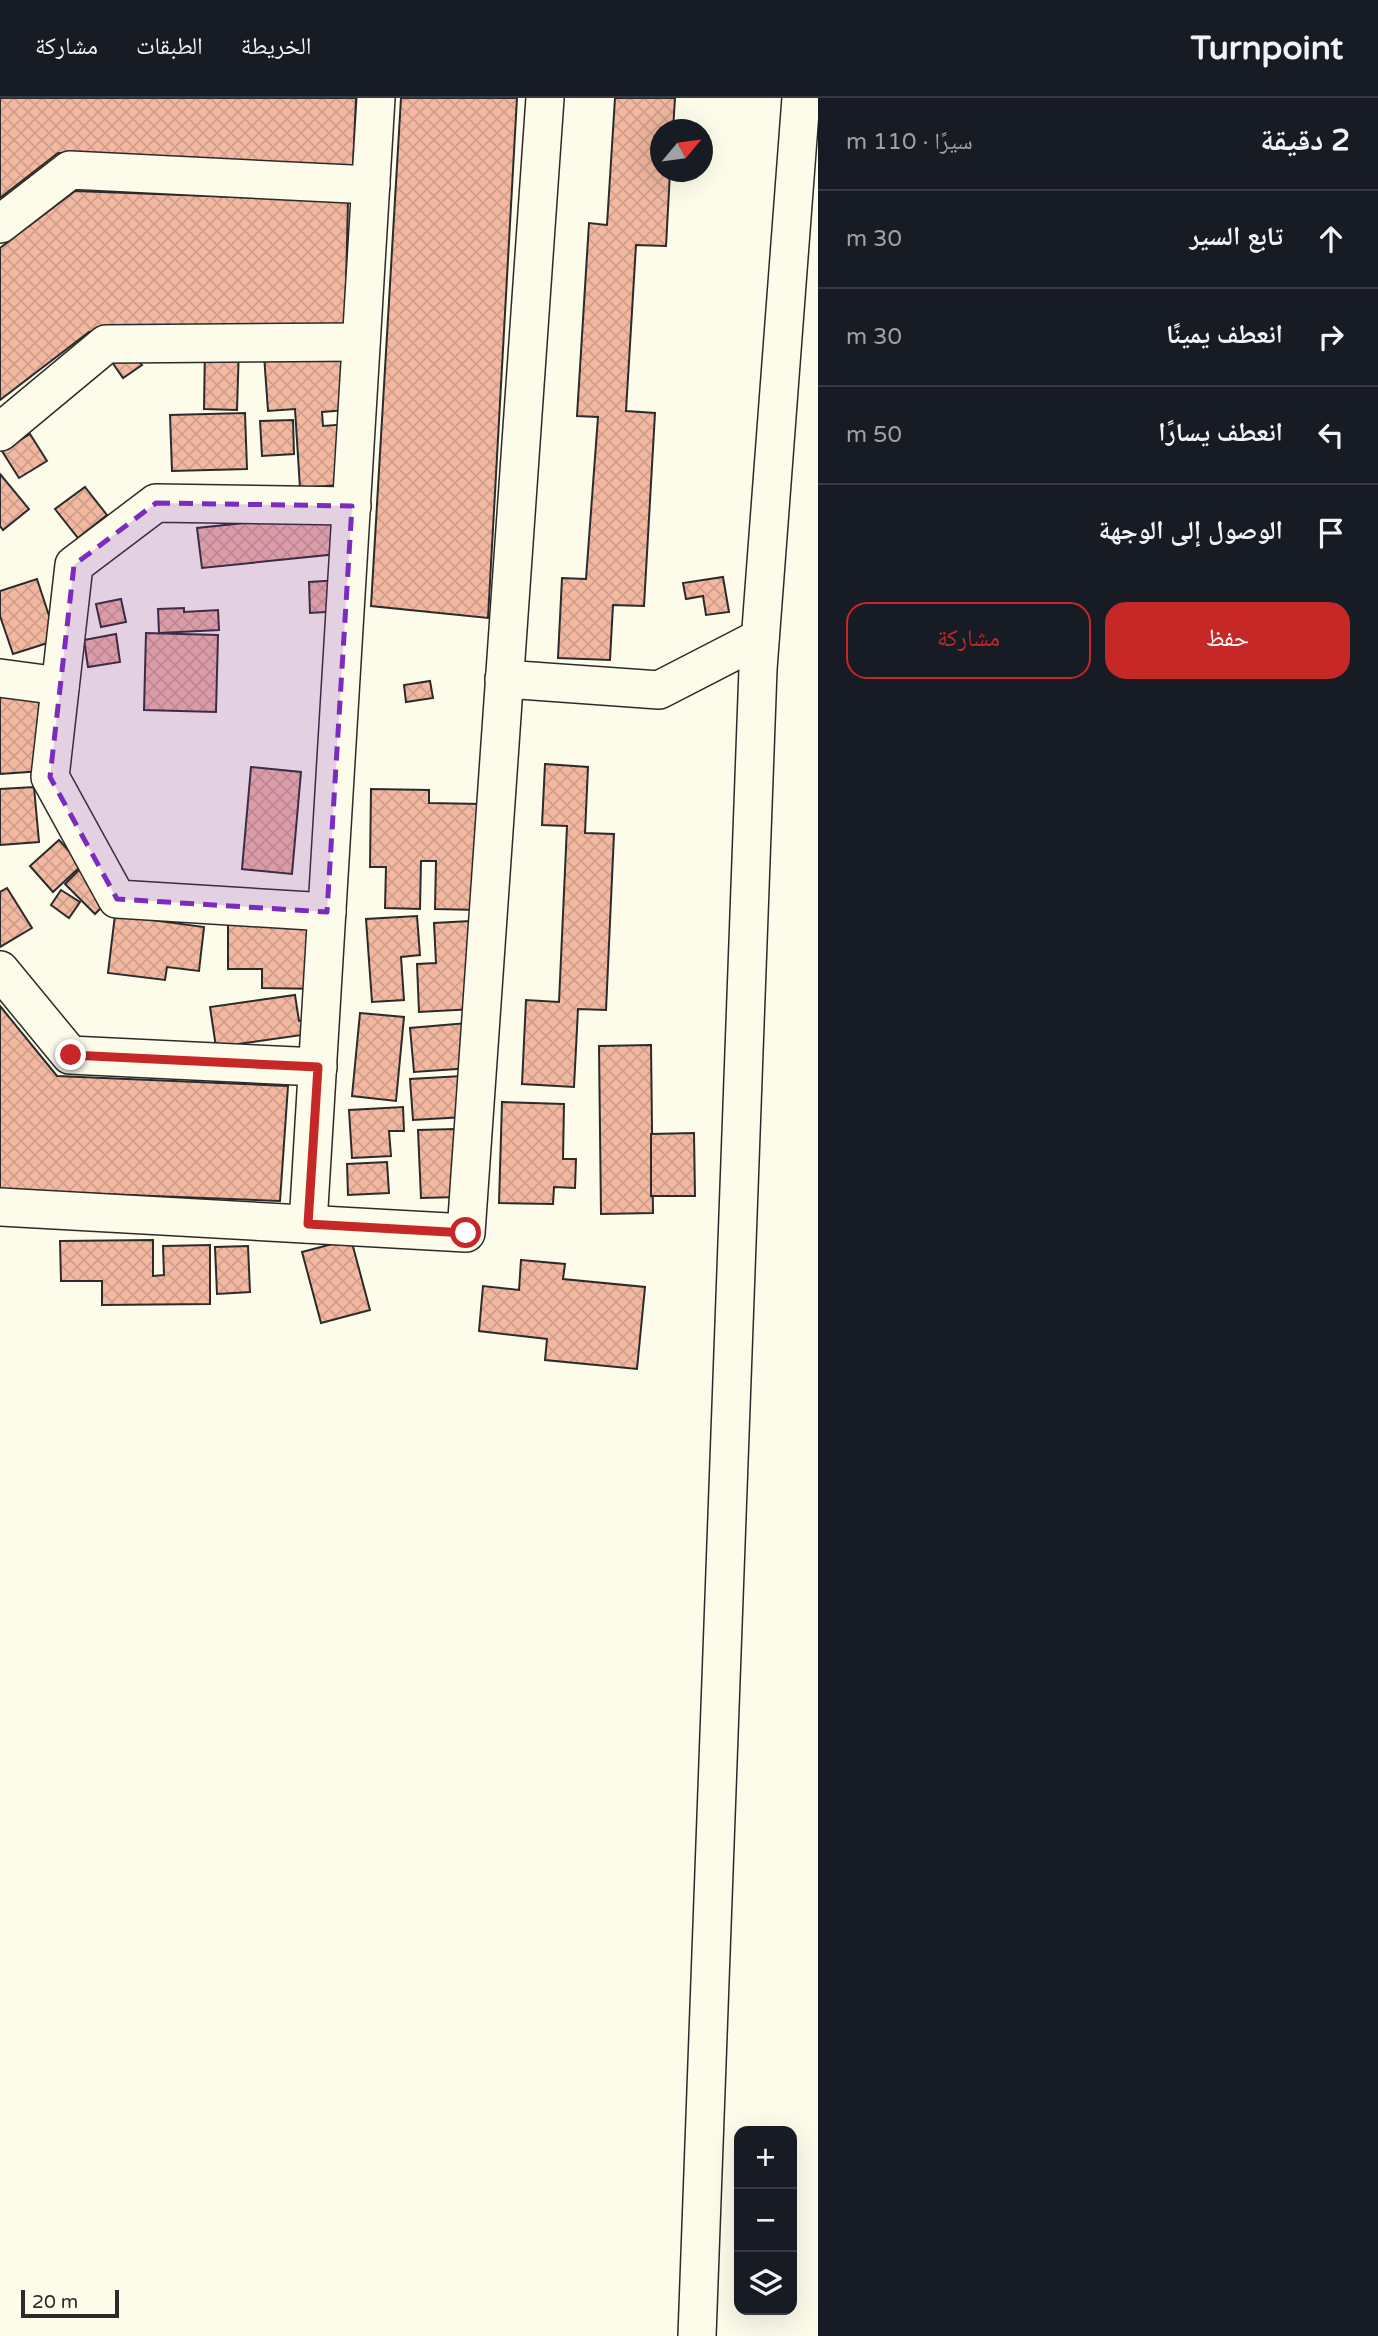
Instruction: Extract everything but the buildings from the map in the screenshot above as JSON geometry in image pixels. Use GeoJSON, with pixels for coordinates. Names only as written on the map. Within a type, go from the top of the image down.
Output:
{"type":"FeatureCollection","features":[{"type":"Feature","properties":{"kind":"street"},"geometry":{"type":"LineString","coordinates":[[308,1224],[376,98]]}},
{"type":"Feature","properties":{"kind":"street"},"geometry":{"type":"LineString","coordinates":[[0,1207],[466,1233],[545,98]]}},
{"type":"Feature","properties":{"kind":"street"},"geometry":{"type":"LineString","coordinates":[[697,2336],[761,638],[802,98]]}},
{"type":"Feature","properties":{"kind":"street"},"geometry":{"type":"LineString","coordinates":[[0,224],[70,170],[371,185]]}},
{"type":"Feature","properties":{"kind":"street"},"geometry":{"type":"LineString","coordinates":[[0,432],[106,344],[361,342]]}},
{"type":"Feature","properties":{"kind":"street"},"geometry":{"type":"LineString","coordinates":[[327,912],[117,899],[50,777],[74,565],[156,503],[352,506]]}},
{"type":"Feature","properties":{"kind":"street"},"geometry":{"type":"LineString","coordinates":[[504,679],[659,690],[761,638]]}},
{"type":"Feature","properties":{"kind":"street"},"geometry":{"type":"LineString","coordinates":[[0,678],[60,686]]}},
{"type":"Feature","properties":{"kind":"street"},"geometry":{"type":"LineString","coordinates":[[0,970],[71,1055],[318,1067]]}},
{"type":"Feature","properties":{"kind":"highlighted area"},"geometry":{"type":"Polygon","coordinates":[[[156,503],[352,506],[327,912],[117,899],[50,777],[74,565],[156,503]]]}},
{"type":"Feature","properties":{"kind":"route"},"geometry":{"type":"LineString","coordinates":[[71,1055],[318,1067],[308,1224],[466,1233]]}}]}
